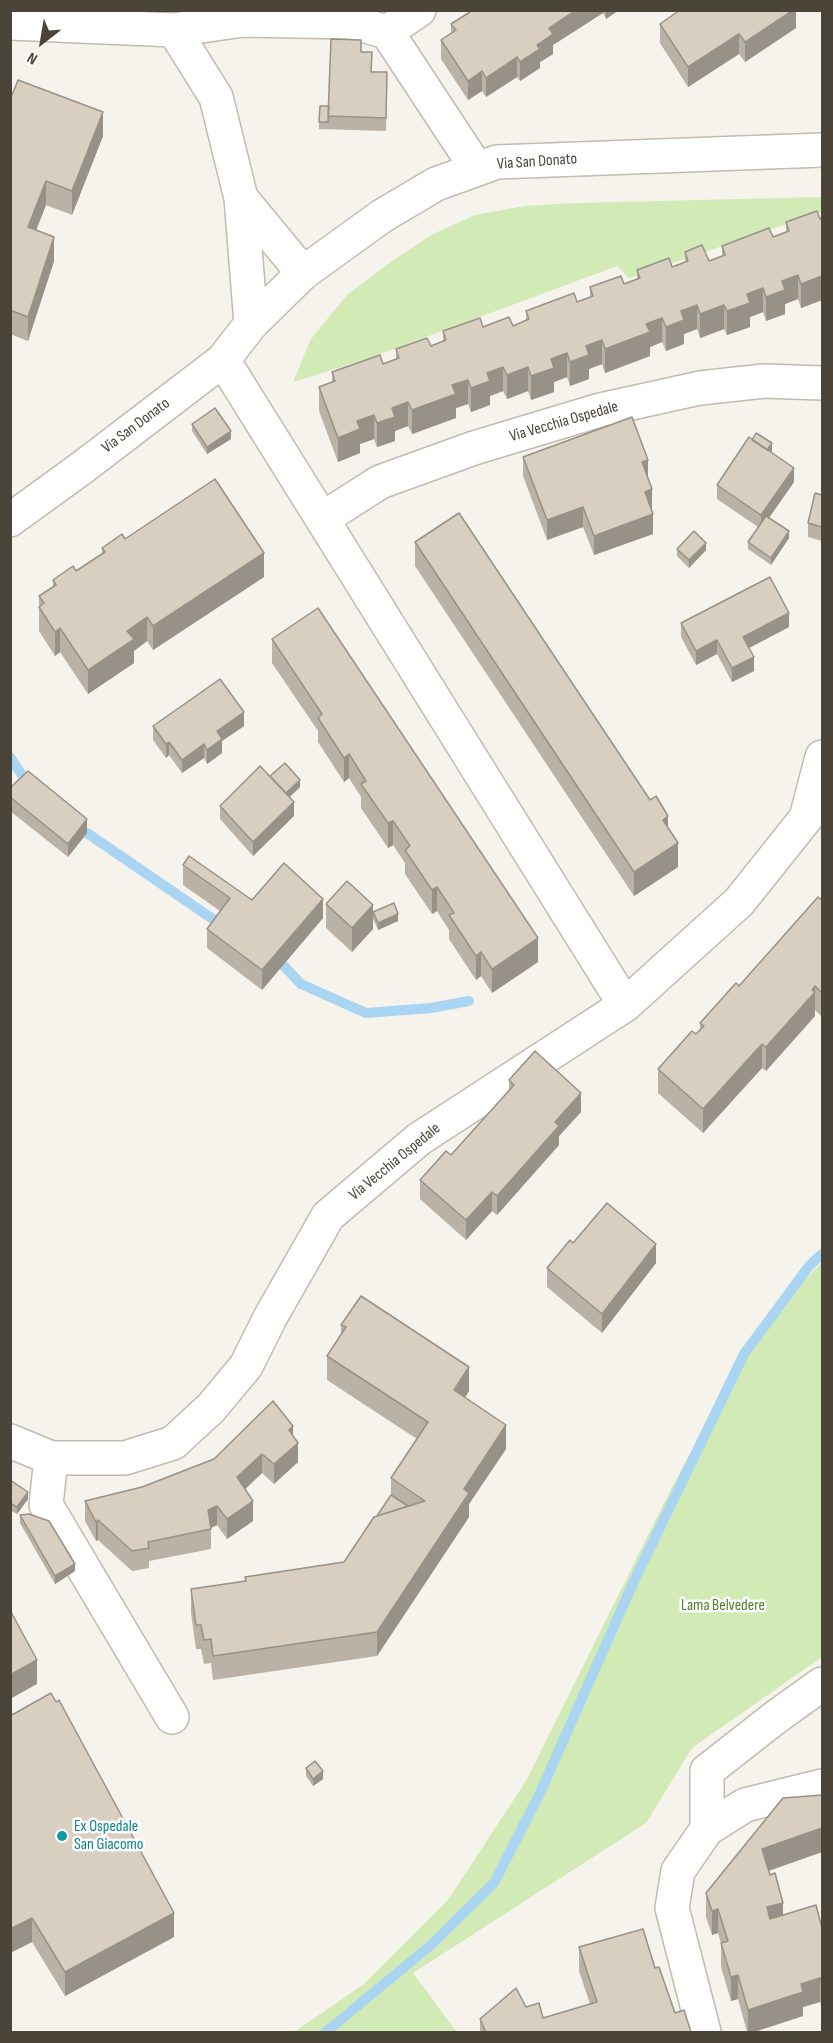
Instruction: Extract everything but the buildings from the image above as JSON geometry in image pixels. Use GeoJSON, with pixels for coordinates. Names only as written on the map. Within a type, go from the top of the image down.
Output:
{"type":"FeatureCollection","features":[{"type":"Feature","properties":{"kind":"street"},"geometry":{"type":"LineString","coordinates":[[387,32],[419,10]]}},
{"type":"Feature","properties":{"kind":"street"},"geometry":{"type":"LineString","coordinates":[[10,23],[174,30],[243,20],[351,22],[387,32],[477,170]]}},
{"type":"Feature","properties":{"kind":"street"},"geometry":{"type":"LineString","coordinates":[[174,30],[216,97],[241,198],[251,324]]}},
{"type":"Feature","properties":{"kind":"street","name":"Via San Donato"},"geometry":{"type":"LineString","coordinates":[[10,520],[223,360],[251,324],[303,273],[382,216],[436,184],[497,162],[815,148]]}},
{"type":"Feature","properties":{"kind":"street"},"geometry":{"type":"LineString","coordinates":[[241,198],[303,273]]}},
{"type":"Feature","properties":{"kind":"street"},"geometry":{"type":"LineString","coordinates":[[223,360],[625,1005]]}},
{"type":"Feature","properties":{"kind":"street","name":"Via Vecchia Ospedale"},"geometry":{"type":"LineString","coordinates":[[322,519],[380,482],[474,448],[600,410],[700,388],[764,381],[822,382]]}},
{"type":"Feature","properties":{"kind":"street","name":"Via Vecchia Ospedale"},"geometry":{"type":"LineString","coordinates":[[10,1440],[51,1458],[124,1458],[173,1443],[211,1408],[246,1366],[328,1216],[419,1139],[625,1005],[739,902],[807,818],[822,757]]}},
{"type":"Feature","properties":{"kind":"street"},"geometry":{"type":"LineString","coordinates":[[51,1458],[46,1506],[172,1718]]}},
{"type":"Feature","properties":{"kind":"street"},"geometry":{"type":"LineString","coordinates":[[707,1829],[707,1771],[822,1684]]}},
{"type":"Feature","properties":{"kind":"street"},"geometry":{"type":"LineString","coordinates":[[704,2032],[672,1908],[678,1871],[707,1829],[745,1805],[822,1786]]}},
{"type":"Feature","properties":{"kind":"green space"},"geometry":{"type":"Polygon","coordinates":[[[822,197],[822,212],[629,278],[617,266],[364,360],[293,382],[311,339],[347,295],[433,234],[475,215],[525,206],[576,203],[822,197]]]}},
{"type":"Feature","properties":{"kind":"green space","name":"Lama Belvedere"},"geometry":{"type":"Polygon","coordinates":[[[822,1262],[822,1657],[692,1748],[646,1823],[413,1973],[456,2031],[294,2032],[364,1984],[448,1900],[526,1781],[671,1489],[731,1377],[794,1291],[822,1262]]]}},
{"type":"Feature","properties":{"kind":"waterway"},"geometry":{"type":"LineString","coordinates":[[10,757],[28,784]]}},
{"type":"Feature","properties":{"kind":"waterway"},"geometry":{"type":"LineString","coordinates":[[87,833],[223,926]]}},
{"type":"Feature","properties":{"kind":"waterway"},"geometry":{"type":"LineString","coordinates":[[283,965],[301,984],[366,1013],[431,1008],[469,1001]]}},
{"type":"Feature","properties":{"kind":"waterway"},"geometry":{"type":"LineString","coordinates":[[326,2032],[431,1945],[494,1883],[540,1793],[634,1581],[744,1354],[809,1266],[822,1254]]}},
{"type":"Feature","properties":{"kind":"place","name":"Ex Ospedale San Giacomo"},"geometry":{"type":"Point","coordinates":[62,1836]}}]}
